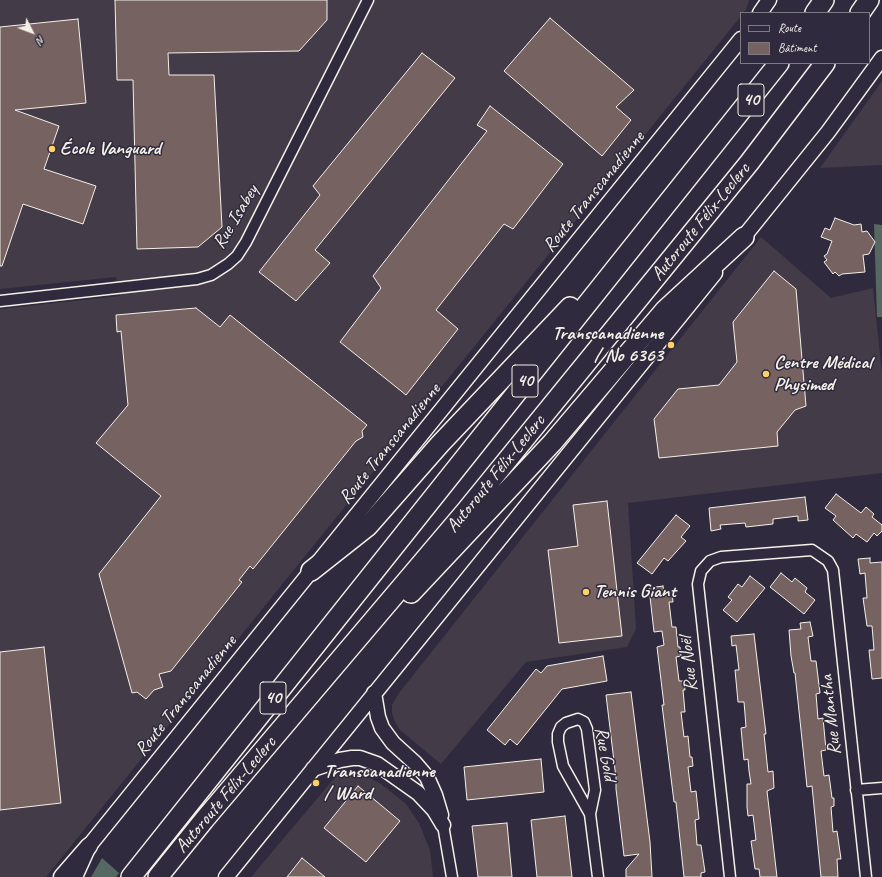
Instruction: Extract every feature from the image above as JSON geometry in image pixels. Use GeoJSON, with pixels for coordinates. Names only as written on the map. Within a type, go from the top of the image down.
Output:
{"type":"FeatureCollection","features":[{"type":"Feature","properties":{"kind":"highway"},"geometry":{"type":"LineString","coordinates":[[816,12],[824,0]]}},
{"type":"Feature","properties":{"kind":"highway"},"geometry":{"type":"LineString","coordinates":[[861,12],[869,0]]}},
{"type":"Feature","properties":{"kind":"highway","name":"Autoroute Félix-Leclerc"},"geometry":{"type":"LineString","coordinates":[[131,877],[778,64]]}},
{"type":"Feature","properties":{"kind":"highway","name":"Autoroute Félix-Leclerc"},"geometry":{"type":"LineString","coordinates":[[158,877],[475,500],[779,126],[824,64]]}},
{"type":"Feature","properties":{"kind":"highway"},"geometry":{"type":"LineString","coordinates":[[311,571],[368,526],[440,444],[668,203]]}},
{"type":"Feature","properties":{"kind":"highway"},"geometry":{"type":"LineString","coordinates":[[351,648],[416,589],[557,437],[665,310],[744,237]]}},
{"type":"Feature","properties":{"kind":"main road","name":"Route Transcanadienne"},"geometry":{"type":"LineString","coordinates":[[75,877],[89,846],[740,40]]}},
{"type":"Feature","properties":{"kind":"main road"},"geometry":{"type":"LineString","coordinates":[[226,877],[744,237],[828,132],[882,58]]}},
{"type":"Feature","properties":{"kind":"main road"},"geometry":{"type":"LineString","coordinates":[[374,693],[378,717],[382,728],[393,743],[415,763],[427,777],[435,795],[443,825]]}},
{"type":"Feature","properties":{"kind":"main road"},"geometry":{"type":"LineString","coordinates":[[313,769],[340,760],[352,758],[360,758],[377,764],[424,798],[438,815],[443,825]]}},
{"type":"Feature","properties":{"kind":"main road"},"geometry":{"type":"LineString","coordinates":[[62,877],[89,846]]}},
{"type":"Feature","properties":{"kind":"street","name":"Rue Isabey"},"geometry":{"type":"LineString","coordinates":[[0,301],[196,279],[211,275],[228,264],[237,256],[246,242],[368,0]]}},
{"type":"Feature","properties":{"kind":"street","name":"Rue Noël"},"geometry":{"type":"LineString","coordinates":[[730,877],[698,584],[701,571],[710,561],[720,558],[812,550],[820,554]]}},
{"type":"Feature","properties":{"kind":"street","name":"Rue Mantha"},"geometry":{"type":"LineString","coordinates":[[820,554],[828,561],[833,570],[866,877]]}},
{"type":"Feature","properties":{"kind":"street","name":"Rue Gold"},"geometry":{"type":"LineString","coordinates":[[590,814],[563,766],[558,742],[561,727],[566,723],[578,719],[584,722],[588,737],[595,790],[590,814],[598,877]]}},
{"type":"Feature","properties":{"kind":"street"},"geometry":{"type":"LineString","coordinates":[[856,790],[882,788]]}},
{"type":"Feature","properties":{"kind":"street"},"geometry":{"type":"LineString","coordinates":[[443,825],[452,877]]}},
{"type":"Feature","properties":{"kind":"shaded area"},"geometry":{"type":"Polygon","coordinates":[[[0,0],[749,0],[746,10],[740,12],[740,17],[46,877],[0,877],[0,309],[120,296],[116,277],[0,289],[0,0]]]}},
{"type":"Feature","properties":{"kind":"shaded area"},"geometry":{"type":"Polygon","coordinates":[[[882,81],[882,165],[820,168],[882,81]]]}},
{"type":"Feature","properties":{"kind":"shaded area"},"geometry":{"type":"Polygon","coordinates":[[[761,237],[831,298],[873,288],[882,374],[882,473],[628,503],[636,629],[627,647],[526,662],[441,764],[400,730],[395,722],[392,713],[392,705],[399,693],[761,237]]]}},
{"type":"Feature","properties":{"kind":"shaded area"},"geometry":{"type":"Polygon","coordinates":[[[352,772],[364,775],[381,784],[406,804],[419,823],[430,850],[433,877],[251,877],[337,775],[352,772]]]}},
{"type":"Feature","properties":{"kind":"green space"},"geometry":{"type":"Polygon","coordinates":[[[874,224],[882,225],[882,317],[877,317],[874,224]]]}},
{"type":"Feature","properties":{"kind":"green space"},"geometry":{"type":"Polygon","coordinates":[[[102,858],[119,873],[116,877],[91,877],[102,858]]]}},
{"type":"Feature","properties":{"kind":"building"},"geometry":{"type":"Polygon","coordinates":[[[115,0],[327,0],[327,20],[299,51],[168,53],[169,75],[214,75],[222,227],[198,247],[137,249],[133,80],[117,80],[115,0]]]}},
{"type":"Feature","properties":{"kind":"building"},"geometry":{"type":"Polygon","coordinates":[[[550,18],[634,90],[616,107],[631,120],[602,156],[504,71],[550,18]]]}},
{"type":"Feature","properties":{"kind":"building"},"geometry":{"type":"Polygon","coordinates":[[[78,19],[86,103],[15,110],[59,126],[44,169],[96,186],[83,224],[23,204],[2,266],[0,266],[0,27],[78,19]]]}},
{"type":"Feature","properties":{"kind":"building"},"geometry":{"type":"Polygon","coordinates":[[[422,53],[455,78],[315,250],[330,263],[296,301],[259,272],[320,195],[313,186],[422,53]]]}},
{"type":"Feature","properties":{"kind":"building"},"geometry":{"type":"Polygon","coordinates":[[[490,106],[563,164],[513,229],[504,224],[436,310],[458,329],[406,395],[340,342],[381,288],[373,276],[487,131],[477,125],[490,106]]]}},
{"type":"Feature","properties":{"kind":"building"},"geometry":{"type":"Polygon","coordinates":[[[835,218],[854,225],[861,224],[862,232],[867,231],[875,242],[869,254],[863,255],[865,272],[842,274],[839,276],[835,272],[833,274],[824,262],[827,260],[824,256],[827,254],[832,241],[821,237],[825,228],[830,230],[835,218]]]}},
{"type":"Feature","properties":{"kind":"building","name":"Centre Médical Physimed"},"geometry":{"type":"Polygon","coordinates":[[[774,271],[796,289],[806,406],[795,410],[777,432],[778,446],[659,458],[654,419],[678,389],[719,385],[737,362],[733,322],[774,271]]]}},
{"type":"Feature","properties":{"kind":"building"},"geometry":{"type":"Polygon","coordinates":[[[196,308],[220,327],[230,315],[367,425],[362,431],[363,437],[356,441],[253,569],[250,566],[239,580],[242,582],[171,671],[159,674],[163,687],[154,690],[146,699],[137,692],[132,693],[99,574],[161,496],[96,443],[128,405],[121,331],[117,332],[116,315],[196,308]]]}},
{"type":"Feature","properties":{"kind":"building"},"geometry":{"type":"Polygon","coordinates":[[[836,494],[861,513],[866,507],[874,514],[872,517],[882,525],[882,531],[877,536],[874,533],[867,542],[856,534],[853,538],[833,520],[836,516],[825,508],[836,494]]]}},
{"type":"Feature","properties":{"kind":"building"},"geometry":{"type":"Polygon","coordinates":[[[805,497],[808,520],[798,521],[798,516],[773,519],[773,524],[746,527],[745,523],[720,525],[721,529],[711,531],[709,508],[805,497]]]}},
{"type":"Feature","properties":{"kind":"building"},"geometry":{"type":"Polygon","coordinates":[[[607,501],[622,636],[559,643],[548,550],[578,546],[573,505],[607,501]]]}},
{"type":"Feature","properties":{"kind":"building"},"geometry":{"type":"Polygon","coordinates":[[[676,515],[690,526],[681,537],[686,541],[668,561],[664,558],[652,574],[637,563],[676,515]]]}},
{"type":"Feature","properties":{"kind":"building"},"geometry":{"type":"Polygon","coordinates":[[[870,558],[870,563],[882,562],[882,678],[872,679],[869,650],[874,650],[872,626],[867,626],[863,598],[867,598],[865,573],[860,574],[858,559],[870,558]]]}},
{"type":"Feature","properties":{"kind":"building"},"geometry":{"type":"Polygon","coordinates":[[[781,573],[792,582],[795,578],[807,588],[805,592],[815,600],[804,614],[770,587],[781,573]]]}},
{"type":"Feature","properties":{"kind":"building"},"geometry":{"type":"Polygon","coordinates":[[[750,576],[765,588],[737,622],[723,610],[732,600],[728,597],[738,584],[742,587],[750,576]]]}},
{"type":"Feature","properties":{"kind":"building"},"geometry":{"type":"Polygon","coordinates":[[[663,586],[664,593],[672,592],[673,602],[669,602],[672,627],[676,627],[678,647],[680,647],[681,656],[676,657],[679,681],[684,681],[685,690],[683,690],[685,712],[681,712],[684,737],[688,736],[690,757],[692,757],[693,766],[688,767],[691,792],[696,791],[699,819],[695,820],[697,845],[701,845],[705,872],[701,873],[701,877],[684,877],[676,802],[674,802],[662,705],[664,705],[657,647],[664,645],[662,631],[654,632],[649,588],[663,586]]]}},
{"type":"Feature","properties":{"kind":"building"},"geometry":{"type":"Polygon","coordinates":[[[810,622],[813,636],[808,637],[811,661],[816,661],[820,693],[816,694],[818,719],[823,718],[826,750],[821,751],[824,776],[829,775],[832,798],[834,798],[834,806],[831,807],[833,832],[837,831],[841,859],[837,859],[838,877],[821,877],[812,786],[807,787],[795,673],[791,656],[789,630],[801,629],[800,623],[810,622]]]}},
{"type":"Feature","properties":{"kind":"building"},"geometry":{"type":"Polygon","coordinates":[[[754,634],[766,734],[764,734],[768,772],[773,771],[774,788],[767,791],[777,877],[760,877],[759,869],[755,869],[751,841],[756,840],[753,815],[748,816],[747,807],[747,784],[751,784],[748,759],[744,760],[741,728],[746,727],[744,702],[738,702],[735,670],[739,670],[736,645],[732,646],[731,636],[754,634]]]}},
{"type":"Feature","properties":{"kind":"building"},"geometry":{"type":"Polygon","coordinates":[[[44,647],[61,803],[0,810],[0,652],[44,647]]]}},
{"type":"Feature","properties":{"kind":"building"},"geometry":{"type":"Polygon","coordinates":[[[603,656],[607,681],[562,689],[517,745],[510,739],[505,745],[487,730],[536,669],[541,673],[547,666],[603,656]]]}},
{"type":"Feature","properties":{"kind":"building"},"geometry":{"type":"Polygon","coordinates":[[[631,692],[650,842],[652,877],[626,877],[626,869],[639,854],[624,856],[616,789],[606,695],[631,692]]]}},
{"type":"Feature","properties":{"kind":"building"},"geometry":{"type":"Polygon","coordinates":[[[541,759],[544,792],[467,800],[464,767],[541,759]]]}},
{"type":"Feature","properties":{"kind":"building"},"geometry":{"type":"Polygon","coordinates":[[[358,786],[400,821],[366,862],[324,828],[358,786]]]}},
{"type":"Feature","properties":{"kind":"building"},"geometry":{"type":"Polygon","coordinates":[[[565,816],[572,877],[537,877],[531,820],[565,816]]]}},
{"type":"Feature","properties":{"kind":"building"},"geometry":{"type":"Polygon","coordinates":[[[507,823],[512,877],[478,877],[472,826],[507,823]]]}},
{"type":"Feature","properties":{"kind":"building"},"geometry":{"type":"Polygon","coordinates":[[[302,858],[325,877],[287,877],[302,858]]]}},
{"type":"Feature","properties":{"kind":"place","name":"École Vanguard"},"geometry":{"type":"Point","coordinates":[52,149]}},
{"type":"Feature","properties":{"kind":"place","name":"Transcanadienne / No 6363"},"geometry":{"type":"Point","coordinates":[671,345]}},
{"type":"Feature","properties":{"kind":"place","name":"Centre Médical Physimed"},"geometry":{"type":"Point","coordinates":[766,374]}},
{"type":"Feature","properties":{"kind":"place","name":"Tennis Giant"},"geometry":{"type":"Point","coordinates":[586,592]}},
{"type":"Feature","properties":{"kind":"place","name":"Transcanadienne / Ward"},"geometry":{"type":"Point","coordinates":[316,783]}}]}
